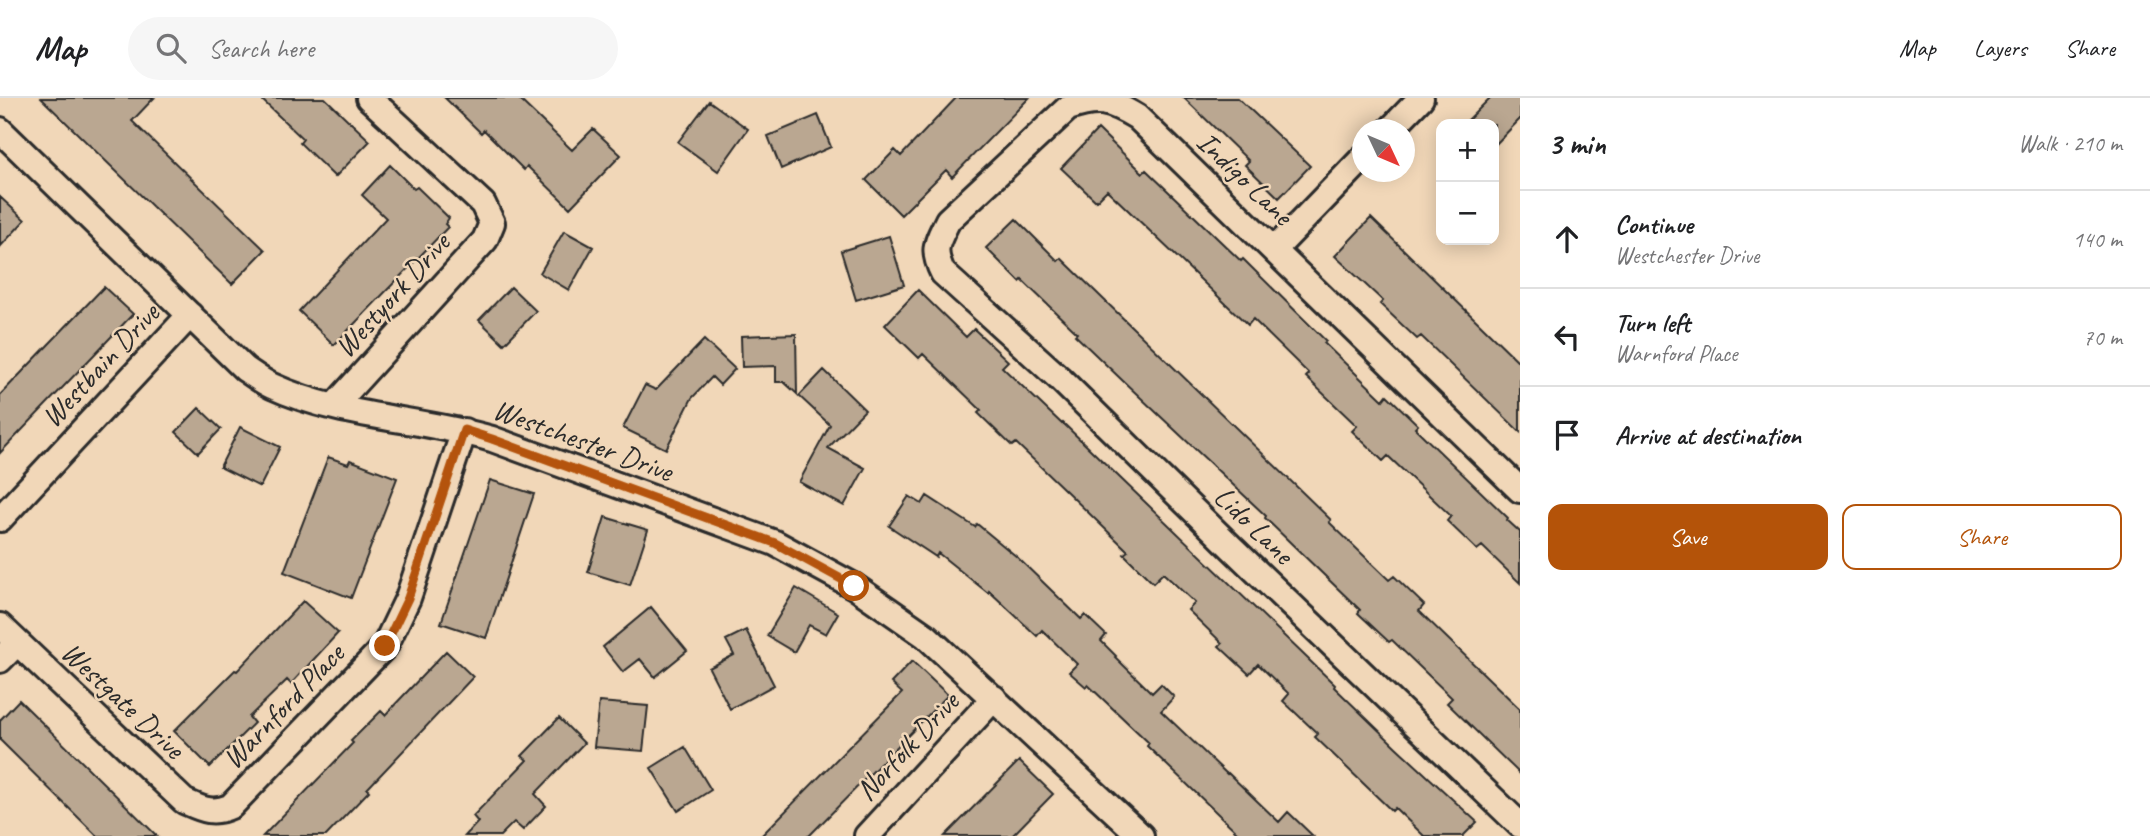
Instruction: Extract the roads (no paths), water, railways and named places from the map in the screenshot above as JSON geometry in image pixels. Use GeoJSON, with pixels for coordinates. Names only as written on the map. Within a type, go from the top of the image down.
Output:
{"type":"FeatureCollection","features":[{"type":"Feature","properties":{"kind":"street","name":"Westyork Drive"},"geometry":{"type":"LineString","coordinates":[[334,406],[485,240],[492,223],[483,204],[369,98]]}},
{"type":"Feature","properties":{"kind":"street"},"geometry":{"type":"LineString","coordinates":[[1400,119],[1420,98]]}},
{"type":"Feature","properties":{"kind":"street","name":"Indigo Lane"},"geometry":{"type":"LineString","coordinates":[[943,272],[935,257],[936,244],[948,220],[1068,108],[1089,101],[1116,104],[1137,117],[1520,490]]}},
{"type":"Feature","properties":{"kind":"street","name":"Westchester Drive"},"geometry":{"type":"LineString","coordinates":[[0,130],[245,369],[271,386],[334,406],[464,430],[775,543],[854,586],[926,636],[1141,836]]}},
{"type":"Feature","properties":{"kind":"street"},"geometry":{"type":"LineString","coordinates":[[1273,250],[1352,169]]}},
{"type":"Feature","properties":{"kind":"street","name":"Lido Lane"},"geometry":{"type":"LineString","coordinates":[[943,272],[1059,378],[1520,825]]}},
{"type":"Feature","properties":{"kind":"street","name":"Westbain Drive"},"geometry":{"type":"LineString","coordinates":[[0,519],[190,315]]}},
{"type":"Feature","properties":{"kind":"street","name":"Warnford Place"},"geometry":{"type":"LineString","coordinates":[[207,811],[231,806],[385,646],[408,598],[464,430]]}},
{"type":"Feature","properties":{"kind":"street","name":"Westgate Drive"},"geometry":{"type":"LineString","coordinates":[[6,643],[184,801],[207,811]]}},
{"type":"Feature","properties":{"kind":"street","name":"Norfolk Drive"},"geometry":{"type":"LineString","coordinates":[[867,836],[993,698]]}}]}
